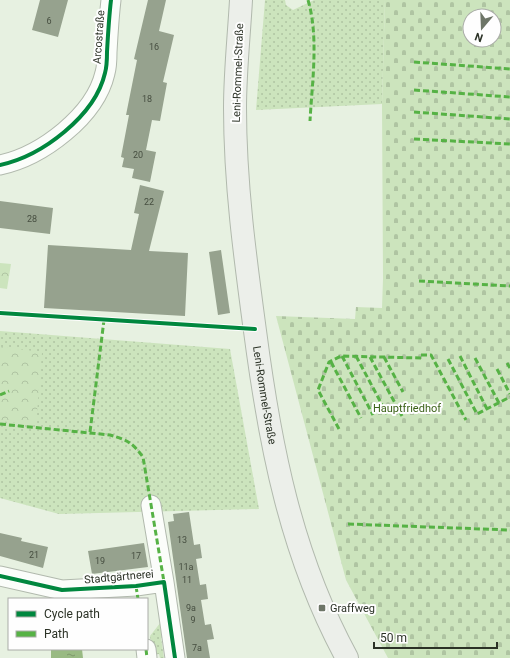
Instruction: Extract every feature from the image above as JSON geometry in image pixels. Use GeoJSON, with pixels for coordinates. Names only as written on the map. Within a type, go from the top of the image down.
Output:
{"type":"FeatureCollection","features":[{"type":"Feature","properties":{"kind":"main road","name":"Leni-Rommel-Straße"},"geometry":{"type":"LineString","coordinates":[[241,0],[235,107],[237,170],[243,241],[262,388],[279,476],[291,522],[322,608],[347,658]]}},
{"type":"Feature","properties":{"kind":"street","name":"Arcostraße"},"geometry":{"type":"LineString","coordinates":[[0,165],[10,163],[46,145],[80,118],[93,102],[106,73],[111,0]]}},
{"type":"Feature","properties":{"kind":"street","name":"Stadtgärtnerei"},"geometry":{"type":"LineString","coordinates":[[152,505],[175,658]]}},
{"type":"Feature","properties":{"kind":"street","name":"Stadtgärtnerei"},"geometry":{"type":"LineString","coordinates":[[0,576],[62,590],[137,592],[164,582]]}},
{"type":"Feature","properties":{"kind":"green space"},"geometry":{"type":"Polygon","coordinates":[[[265,0],[285,0],[286,5],[293,10],[314,0],[385,0],[382,104],[256,110],[265,0]]]}},
{"type":"Feature","properties":{"kind":"green space","name":"Hauptfriedhof"},"geometry":{"type":"Polygon","coordinates":[[[385,0],[510,0],[510,658],[388,658],[346,580],[276,316],[355,319],[356,307],[382,308],[382,104],[385,0]]]}},
{"type":"Feature","properties":{"kind":"green space"},"geometry":{"type":"Polygon","coordinates":[[[0,263],[11,264],[7,289],[0,288],[0,263]]]}},
{"type":"Feature","properties":{"kind":"green space"},"geometry":{"type":"Polygon","coordinates":[[[0,331],[230,349],[259,509],[59,514],[0,498],[0,331]]]}},
{"type":"Feature","properties":{"kind":"green space"},"geometry":{"type":"Polygon","coordinates":[[[0,347],[42,352],[36,425],[0,421],[0,347]]]}},
{"type":"Feature","properties":{"kind":"green space"},"geometry":{"type":"Polygon","coordinates":[[[164,618],[167,637],[161,638],[164,658],[160,658],[159,654],[153,655],[150,636],[164,618]]]}},
{"type":"Feature","properties":{"kind":"water"},"geometry":{"type":"Polygon","coordinates":[[[51,650],[82,650],[83,658],[51,658],[51,650]]]}},
{"type":"Feature","properties":{"kind":"building"},"geometry":{"type":"Polygon","coordinates":[[[40,0],[68,0],[58,37],[32,30],[40,0]]]}},
{"type":"Feature","properties":{"kind":"building"},"geometry":{"type":"Polygon","coordinates":[[[148,0],[166,0],[159,31],[174,35],[163,82],[167,83],[160,121],[152,120],[146,150],[156,152],[150,182],[132,178],[134,169],[122,167],[124,158],[121,157],[129,115],[126,115],[137,60],[134,59],[148,0]]]}},
{"type":"Feature","properties":{"kind":"building"},"geometry":{"type":"Polygon","coordinates":[[[140,185],[164,191],[149,251],[188,253],[185,316],[44,308],[48,245],[131,250],[139,214],[134,213],[140,185]]]}},
{"type":"Feature","properties":{"kind":"building"},"geometry":{"type":"Polygon","coordinates":[[[0,201],[53,208],[50,234],[0,228],[0,201]]]}},
{"type":"Feature","properties":{"kind":"building"},"geometry":{"type":"Polygon","coordinates":[[[221,250],[230,313],[218,315],[209,252],[221,250]]]}},
{"type":"Feature","properties":{"kind":"building"},"geometry":{"type":"Polygon","coordinates":[[[189,512],[194,545],[200,544],[202,558],[196,559],[200,585],[206,584],[208,599],[201,600],[205,625],[211,624],[214,639],[207,640],[210,658],[187,658],[168,522],[174,521],[173,514],[189,512]]]}},
{"type":"Feature","properties":{"kind":"building"},"geometry":{"type":"Polygon","coordinates":[[[0,533],[22,538],[21,541],[48,547],[43,568],[0,556],[0,533]]]}},
{"type":"Feature","properties":{"kind":"building"},"geometry":{"type":"Polygon","coordinates":[[[144,543],[148,567],[92,574],[88,551],[144,543]]]}},
{"type":"Feature","properties":{"kind":"marked path"},"geometry":{"type":"LineString","coordinates":[[308,0],[314,45],[310,121]]}},
{"type":"Feature","properties":{"kind":"marked path"},"geometry":{"type":"LineString","coordinates":[[414,62],[510,69]]}},
{"type":"Feature","properties":{"kind":"marked path"},"geometry":{"type":"LineString","coordinates":[[414,90],[510,97]]}},
{"type":"Feature","properties":{"kind":"marked path"},"geometry":{"type":"LineString","coordinates":[[414,112],[510,119]]}},
{"type":"Feature","properties":{"kind":"marked path"},"geometry":{"type":"LineString","coordinates":[[414,139],[510,144]]}},
{"type":"Feature","properties":{"kind":"marked path"},"geometry":{"type":"LineString","coordinates":[[419,281],[510,286]]}},
{"type":"Feature","properties":{"kind":"marked path"},"geometry":{"type":"LineString","coordinates":[[90,432],[104,320]]}},
{"type":"Feature","properties":{"kind":"marked path"},"geometry":{"type":"LineString","coordinates":[[421,355],[431,355],[466,420]]}},
{"type":"Feature","properties":{"kind":"marked path"},"geometry":{"type":"LineString","coordinates":[[339,429],[318,390],[329,362],[341,356],[421,358]]}},
{"type":"Feature","properties":{"kind":"marked path"},"geometry":{"type":"LineString","coordinates":[[342,356],[373,415]]}},
{"type":"Feature","properties":{"kind":"marked path"},"geometry":{"type":"LineString","coordinates":[[356,356],[387,414]]}},
{"type":"Feature","properties":{"kind":"marked path"},"geometry":{"type":"LineString","coordinates":[[460,356],[487,409]]}},
{"type":"Feature","properties":{"kind":"marked path"},"geometry":{"type":"LineString","coordinates":[[370,357],[402,416]]}},
{"type":"Feature","properties":{"kind":"marked path"},"geometry":{"type":"LineString","coordinates":[[384,357],[403,392]]}},
{"type":"Feature","properties":{"kind":"marked path"},"geometry":{"type":"LineString","coordinates":[[475,358],[499,403]]}},
{"type":"Feature","properties":{"kind":"marked path"},"geometry":{"type":"LineString","coordinates":[[448,359],[477,414],[510,397]]}},
{"type":"Feature","properties":{"kind":"marked path"},"geometry":{"type":"LineString","coordinates":[[331,362],[361,418]]}},
{"type":"Feature","properties":{"kind":"marked path"},"geometry":{"type":"LineString","coordinates":[[507,363],[510,368]]}},
{"type":"Feature","properties":{"kind":"marked path"},"geometry":{"type":"LineString","coordinates":[[497,369],[510,394]]}},
{"type":"Feature","properties":{"kind":"marked path"},"geometry":{"type":"LineString","coordinates":[[0,395],[9,391]]}},
{"type":"Feature","properties":{"kind":"marked path"},"geometry":{"type":"LineString","coordinates":[[0,424],[110,435],[125,440],[136,448],[143,457],[164,582]]}},
{"type":"Feature","properties":{"kind":"marked path"},"geometry":{"type":"LineString","coordinates":[[348,524],[510,530]]}},
{"type":"Feature","properties":{"kind":"marked path"},"geometry":{"type":"LineString","coordinates":[[136,586],[138,598]]}},
{"type":"Feature","properties":{"kind":"marked path"},"geometry":{"type":"LineString","coordinates":[[146,650],[147,658]]}},
{"type":"Feature","properties":{"kind":"cycle path"},"geometry":{"type":"LineString","coordinates":[[0,165],[33,153],[49,143],[78,119],[90,104],[99,89],[106,70],[111,0]]}},
{"type":"Feature","properties":{"kind":"cycle path"},"geometry":{"type":"LineString","coordinates":[[0,313],[255,329]]}},
{"type":"Feature","properties":{"kind":"cycle path"},"geometry":{"type":"LineString","coordinates":[[0,576],[62,590],[136,586],[164,582],[175,658]]}},
{"type":"Feature","properties":{"kind":"place","name":"Graffweg"},"geometry":{"type":"Point","coordinates":[322,608]}}]}
